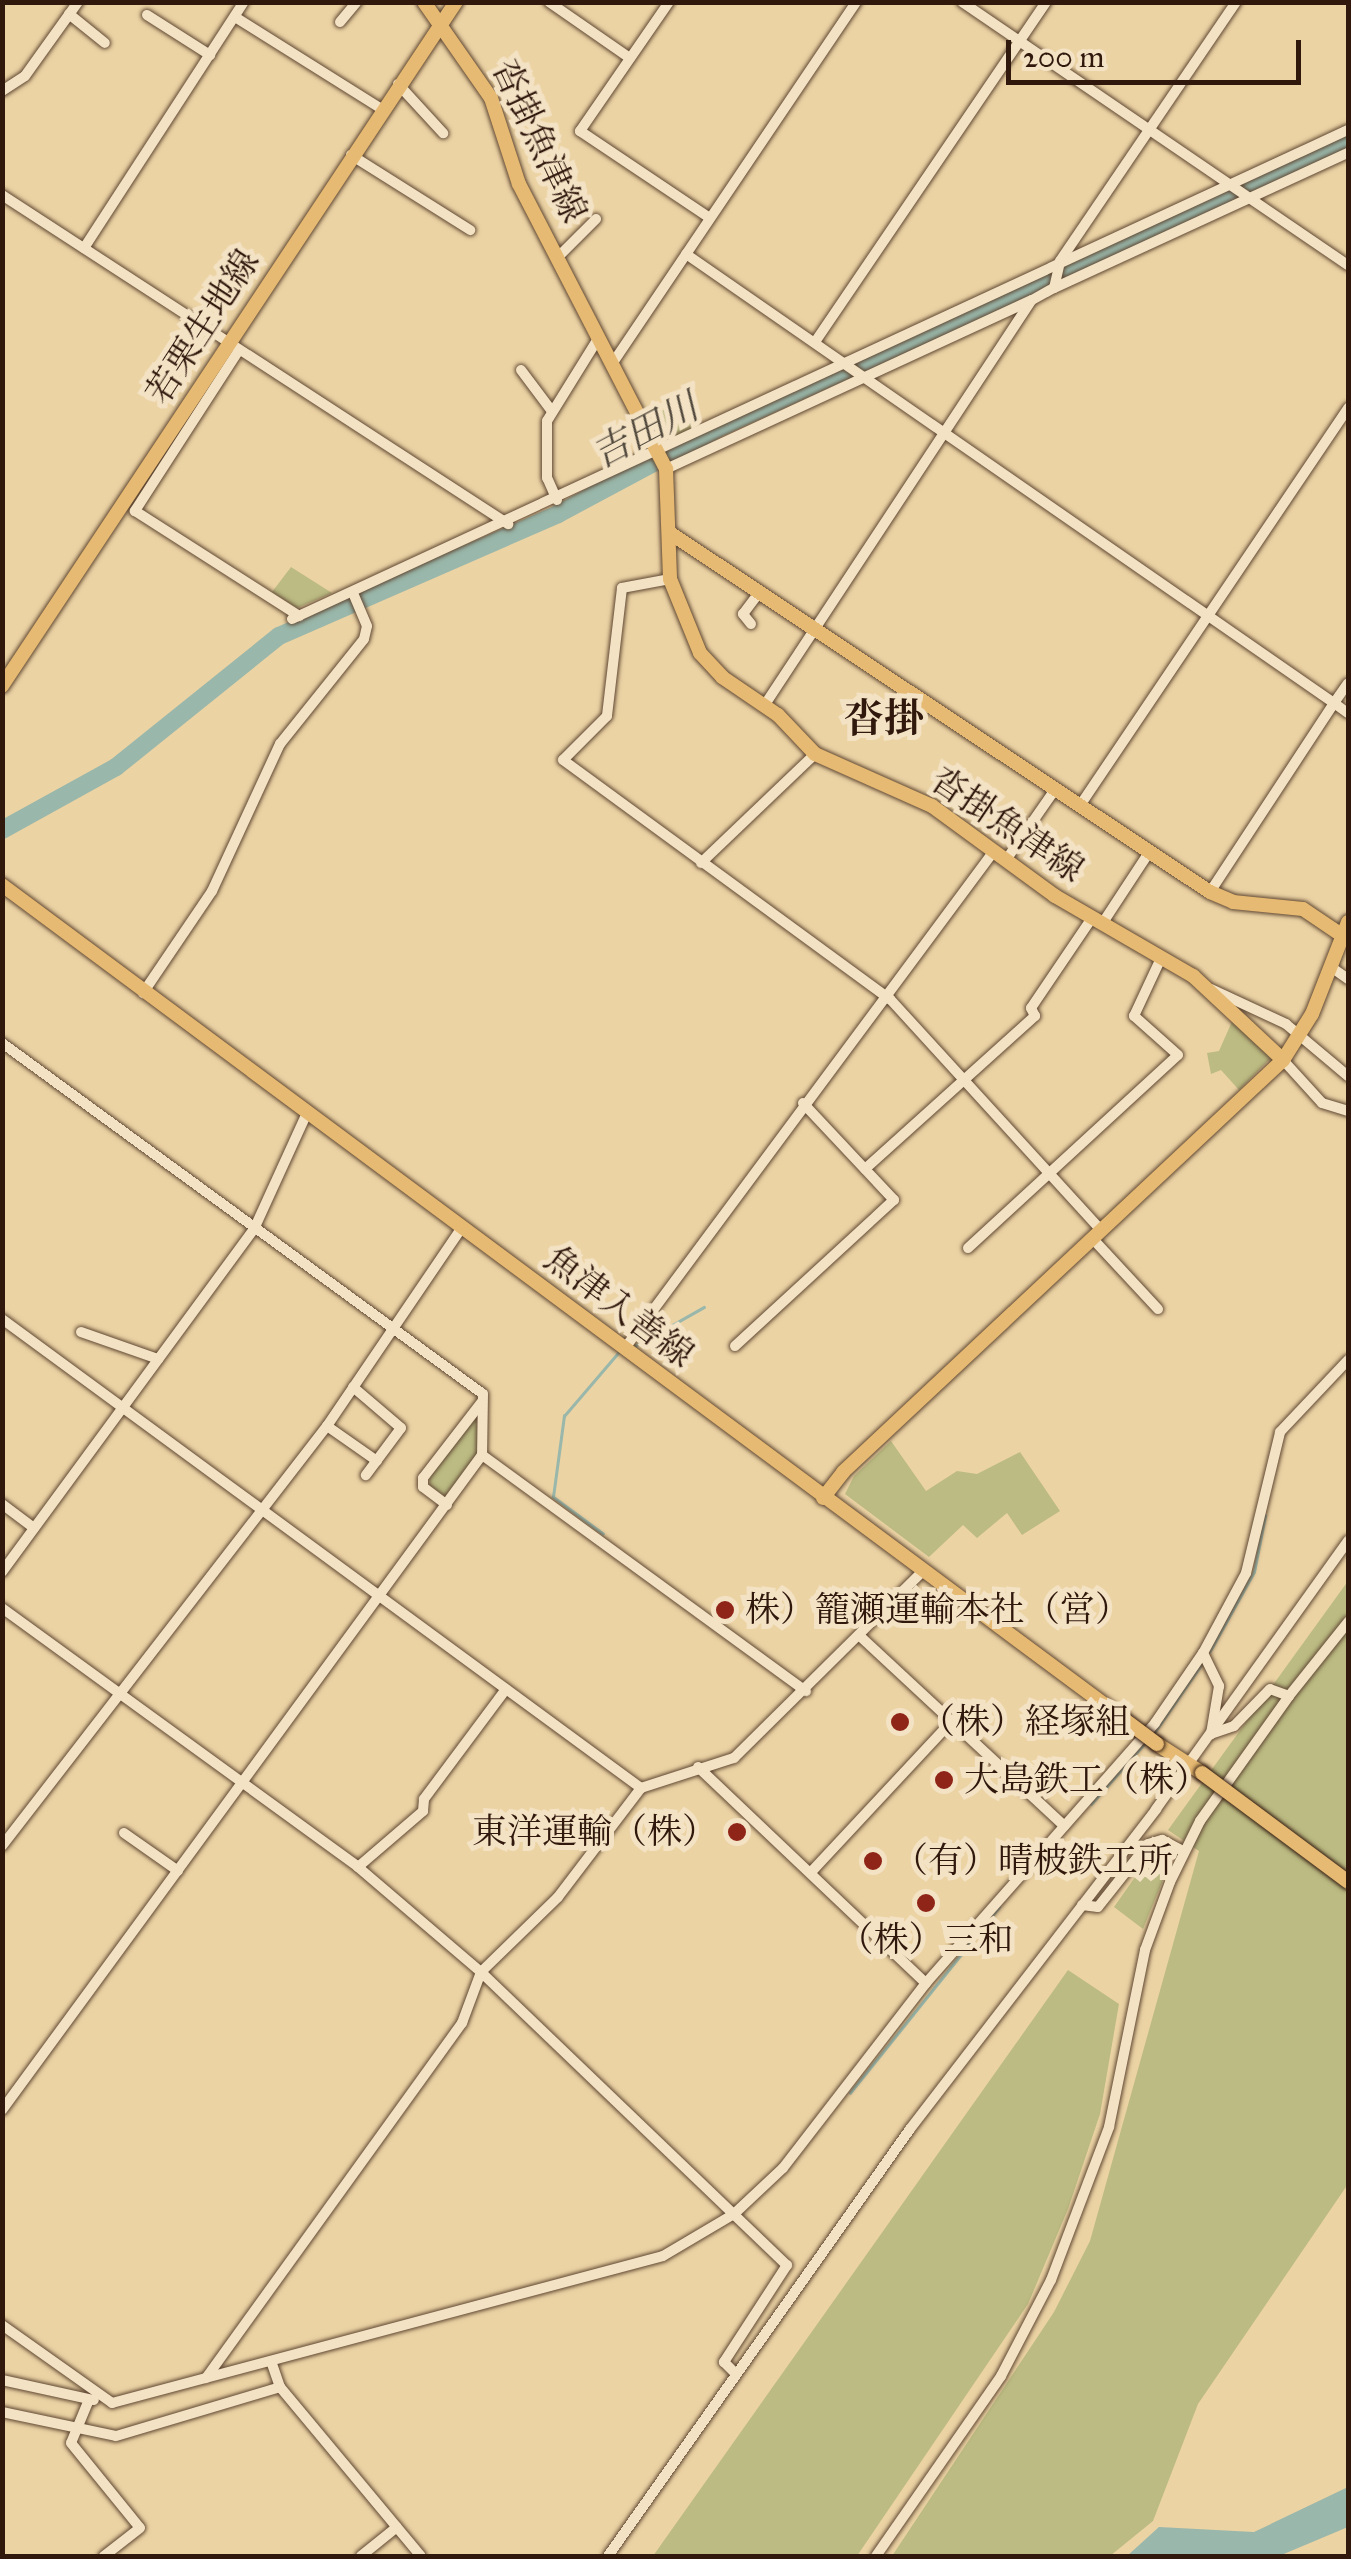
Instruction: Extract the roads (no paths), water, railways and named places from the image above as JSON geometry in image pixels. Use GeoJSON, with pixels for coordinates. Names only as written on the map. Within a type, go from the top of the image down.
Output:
{"type":"FeatureCollection","features":[{"type":"Feature","properties":{"kind":"main road","name":"沓掛魚津線"},"geometry":{"type":"LineString","coordinates":[[424,2],[491,98],[509,162],[662,460],[670,533],[670,579],[700,653],[814,754],[932,806],[1097,921],[1211,989],[1283,1060]]}},
{"type":"Feature","properties":{"kind":"main road","name":"若栗生地線"},"geometry":{"type":"LineString","coordinates":[[2,686],[234,346],[380,108],[456,2]]}},
{"type":"Feature","properties":{"kind":"main road","name":"沓掛魚津線"},"geometry":{"type":"LineString","coordinates":[[670,533],[1210,892],[1233,902],[1303,909],[1346,929]]}},
{"type":"Feature","properties":{"kind":"main road","name":"魚津入善線"},"geometry":{"type":"LineString","coordinates":[[2,886],[921,1573],[1348,1882]]}},
{"type":"Feature","properties":{"kind":"main road"},"geometry":{"type":"LineString","coordinates":[[823,1498],[843,1472],[1283,1060],[1301,1035],[1346,929]]}},
{"type":"Feature","properties":{"kind":"street"},"geometry":{"type":"LineString","coordinates":[[2,91],[25,76],[78,2]]}},
{"type":"Feature","properties":{"kind":"street"},"geometry":{"type":"LineString","coordinates":[[84,248],[244,2]]}},
{"type":"Feature","properties":{"kind":"street"},"geometry":{"type":"LineString","coordinates":[[340,22],[358,2]]}},
{"type":"Feature","properties":{"kind":"street"},"geometry":{"type":"LineString","coordinates":[[548,2],[630,58]]}},
{"type":"Feature","properties":{"kind":"street"},"geometry":{"type":"LineString","coordinates":[[669,2],[580,131],[710,218]]}},
{"type":"Feature","properties":{"kind":"street"},"geometry":{"type":"LineString","coordinates":[[612,364],[856,2]]}},
{"type":"Feature","properties":{"kind":"street"},"geometry":{"type":"LineString","coordinates":[[962,2],[1348,265]]}},
{"type":"Feature","properties":{"kind":"street"},"geometry":{"type":"LineString","coordinates":[[815,342],[1046,2]]}},
{"type":"Feature","properties":{"kind":"street"},"geometry":{"type":"LineString","coordinates":[[1055,285],[1058,264],[1236,2]]}},
{"type":"Feature","properties":{"kind":"street"},"geometry":{"type":"LineString","coordinates":[[69,14],[105,43]]}},
{"type":"Feature","properties":{"kind":"street"},"geometry":{"type":"LineString","coordinates":[[146,15],[210,55]]}},
{"type":"Feature","properties":{"kind":"street"},"geometry":{"type":"LineString","coordinates":[[234,17],[380,108]]}},
{"type":"Feature","properties":{"kind":"street"},"geometry":{"type":"LineString","coordinates":[[397,83],[443,133]]}},
{"type":"Feature","properties":{"kind":"street"},"geometry":{"type":"LineString","coordinates":[[234,346],[135,511],[296,618],[557,500],[662,460],[1058,264],[1348,130]]}},
{"type":"Feature","properties":{"kind":"street"},"geometry":{"type":"LineString","coordinates":[[662,460],[849,369],[1032,300],[1055,285],[1348,153]]}},
{"type":"Feature","properties":{"kind":"street"},"geometry":{"type":"LineString","coordinates":[[350,155],[470,230]]}},
{"type":"Feature","properties":{"kind":"street"},"geometry":{"type":"LineString","coordinates":[[2,195],[508,524]]}},
{"type":"Feature","properties":{"kind":"street"},"geometry":{"type":"LineString","coordinates":[[560,255],[596,219]]}},
{"type":"Feature","properties":{"kind":"street"},"geometry":{"type":"LineString","coordinates":[[686,254],[815,342],[942,436],[1348,713]]}},
{"type":"Feature","properties":{"kind":"street"},"geometry":{"type":"LineString","coordinates":[[764,706],[810,628],[1032,300]]}},
{"type":"Feature","properties":{"kind":"street"},"geometry":{"type":"LineString","coordinates":[[557,500],[547,478],[551,410],[600,338]]}},
{"type":"Feature","properties":{"kind":"street"},"geometry":{"type":"LineString","coordinates":[[521,370],[551,410]]}},
{"type":"Feature","properties":{"kind":"street"},"geometry":{"type":"LineString","coordinates":[[1080,804],[1348,408]]}},
{"type":"Feature","properties":{"kind":"street"},"geometry":{"type":"LineString","coordinates":[[670,579],[622,588],[607,716],[563,760],[890,999],[1050,1174],[1158,1308]]}},
{"type":"Feature","properties":{"kind":"street"},"geometry":{"type":"LineString","coordinates":[[143,993],[212,891],[280,744],[364,639],[366,626],[353,593]]}},
{"type":"Feature","properties":{"kind":"street"},"geometry":{"type":"LineString","coordinates":[[752,624],[743,614],[759,594]]}},
{"type":"Feature","properties":{"kind":"street"},"geometry":{"type":"LineString","coordinates":[[1210,892],[1348,683]]}},
{"type":"Feature","properties":{"kind":"street"},"geometry":{"type":"LineString","coordinates":[[700,863],[814,754]]}},
{"type":"Feature","properties":{"kind":"street"},"geometry":{"type":"LineString","coordinates":[[624,1348],[803,1104],[1056,788]]}},
{"type":"Feature","properties":{"kind":"street"},"geometry":{"type":"LineString","coordinates":[[864,1169],[1035,1016],[1031,1008],[1150,851]]}},
{"type":"Feature","properties":{"kind":"street"},"geometry":{"type":"LineString","coordinates":[[968,1248],[1178,1055],[1134,1016],[1161,958]]}},
{"type":"Feature","properties":{"kind":"street"},"geometry":{"type":"LineString","coordinates":[[1331,967],[1348,979]]}},
{"type":"Feature","properties":{"kind":"street"},"geometry":{"type":"LineString","coordinates":[[1211,989],[1238,996],[1301,1035],[1348,1076]]}},
{"type":"Feature","properties":{"kind":"street"},"geometry":{"type":"LineString","coordinates":[[2,1043],[483,1394],[482,1455],[2,2110]]}},
{"type":"Feature","properties":{"kind":"street"},"geometry":{"type":"LineString","coordinates":[[1283,1060],[1322,1103],[1348,1111]]}},
{"type":"Feature","properties":{"kind":"street"},"geometry":{"type":"LineString","coordinates":[[735,1346],[894,1200],[803,1104]]}},
{"type":"Feature","properties":{"kind":"street"},"geometry":{"type":"LineString","coordinates":[[2,1572],[255,1228],[307,1113]]}},
{"type":"Feature","properties":{"kind":"street"},"geometry":{"type":"LineString","coordinates":[[2,1846],[327,1426],[462,1228]]}},
{"type":"Feature","properties":{"kind":"street"},"geometry":{"type":"LineString","coordinates":[[2,1318],[641,1788]]}},
{"type":"Feature","properties":{"kind":"street"},"geometry":{"type":"LineString","coordinates":[[81,1332],[158,1358]]}},
{"type":"Feature","properties":{"kind":"street"},"geometry":{"type":"LineString","coordinates":[[2,2380],[112,2404],[663,2256],[734,2214],[829,2114],[926,1983],[1155,1723],[1203,1653],[1246,1572],[1280,1432],[1348,1360]]}},
{"type":"Feature","properties":{"kind":"street"},"geometry":{"type":"LineString","coordinates":[[353,1388],[400,1423],[366,1476]]}},
{"type":"Feature","properties":{"kind":"street"},"geometry":{"type":"LineString","coordinates":[[446,1504],[423,1488],[424,1478],[482,1402]]}},
{"type":"Feature","properties":{"kind":"street"},"geometry":{"type":"LineString","coordinates":[[327,1426],[376,1460]]}},
{"type":"Feature","properties":{"kind":"street"},"geometry":{"type":"LineString","coordinates":[[482,1455],[806,1691]]}},
{"type":"Feature","properties":{"kind":"street"},"geometry":{"type":"LineString","coordinates":[[2,1504],[34,1528]]}},
{"type":"Feature","properties":{"kind":"street"},"geometry":{"type":"LineString","coordinates":[[608,2556],[910,2129],[1082,1905],[1195,1769],[1211,1734],[1348,1541]]}},
{"type":"Feature","properties":{"kind":"street"},"geometry":{"type":"LineString","coordinates":[[206,2378],[462,2023],[481,1972],[558,1897],[641,1788],[734,1758],[862,1638],[921,1573]]}},
{"type":"Feature","properties":{"kind":"street"},"geometry":{"type":"LineString","coordinates":[[2,1608],[358,1868],[481,1972],[787,2265],[724,2362],[736,2374]]}},
{"type":"Feature","properties":{"kind":"street"},"geometry":{"type":"LineString","coordinates":[[876,2556],[1001,2376],[1051,2280],[1110,2127],[1145,1950],[1183,1850],[1289,1696],[1348,1622]]}},
{"type":"Feature","properties":{"kind":"street"},"geometry":{"type":"LineString","coordinates":[[862,1638],[1064,1826]]}},
{"type":"Feature","properties":{"kind":"street"},"geometry":{"type":"LineString","coordinates":[[1203,1653],[1220,1686],[1211,1734]]}},
{"type":"Feature","properties":{"kind":"street"},"geometry":{"type":"LineString","coordinates":[[358,1868],[423,1812],[424,1799],[506,1688]]}},
{"type":"Feature","properties":{"kind":"street"},"geometry":{"type":"LineString","coordinates":[[1211,1734],[1234,1726],[1270,1689],[1289,1696]]}},
{"type":"Feature","properties":{"kind":"street"},"geometry":{"type":"LineString","coordinates":[[812,1870],[953,1720]]}},
{"type":"Feature","properties":{"kind":"street"},"geometry":{"type":"LineString","coordinates":[[698,1767],[812,1870],[926,1983]]}},
{"type":"Feature","properties":{"kind":"street"},"geometry":{"type":"LineString","coordinates":[[124,1834],[178,1871]]}},
{"type":"Feature","properties":{"kind":"street"},"geometry":{"type":"LineString","coordinates":[[1082,1905],[1098,1907],[1148,1844],[1162,1840],[1183,1850]]}},
{"type":"Feature","properties":{"kind":"street"},"geometry":{"type":"LineString","coordinates":[[2,2325],[94,2400]]}},
{"type":"Feature","properties":{"kind":"street"},"geometry":{"type":"LineString","coordinates":[[271,2362],[280,2387],[421,2556]]}},
{"type":"Feature","properties":{"kind":"street"},"geometry":{"type":"LineString","coordinates":[[2,2412],[116,2436],[280,2387]]}},
{"type":"Feature","properties":{"kind":"street"},"geometry":{"type":"LineString","coordinates":[[94,2400],[73,2430],[71,2443],[140,2528],[104,2556]]}},
{"type":"Feature","properties":{"kind":"street"},"geometry":{"type":"LineString","coordinates":[[360,2556],[397,2527]]}},
{"type":"Feature","properties":{"kind":"waterway","name":"吉田川"},"geometry":{"type":"LineString","coordinates":[[2,830],[116,767],[279,636],[558,514],[723,426],[1348,142]]}},
{"type":"Feature","properties":{"kind":"waterway"},"geometry":{"type":"LineString","coordinates":[[635,1346],[704,1307]]}},
{"type":"Feature","properties":{"kind":"waterway"},"geometry":{"type":"LineString","coordinates":[[603,1534],[553,1497],[564,1416],[618,1353]]}},
{"type":"Feature","properties":{"kind":"waterway"},"geometry":{"type":"LineString","coordinates":[[1210,1651],[1254,1572],[1265,1516]]}},
{"type":"Feature","properties":{"kind":"waterway"},"geometry":{"type":"LineString","coordinates":[[1154,1733],[1203,1662]]}},
{"type":"Feature","properties":{"kind":"waterway"},"geometry":{"type":"LineString","coordinates":[[1091,1804],[1145,1743]]}},
{"type":"Feature","properties":{"kind":"waterway"},"geometry":{"type":"LineString","coordinates":[[850,2093],[999,1907]]}},
{"type":"Feature","properties":{"kind":"place","name":"株）籠瀬運輸本社（営）"},"geometry":{"type":"Point","coordinates":[725,1610]}},
{"type":"Feature","properties":{"kind":"place","name":"（株）経塚組"},"geometry":{"type":"Point","coordinates":[900,1722]}},
{"type":"Feature","properties":{"kind":"place","name":"大島鉄工（株）"},"geometry":{"type":"Point","coordinates":[944,1780]}},
{"type":"Feature","properties":{"kind":"place","name":"東洋運輸（株）"},"geometry":{"type":"Point","coordinates":[737,1832]}},
{"type":"Feature","properties":{"kind":"place","name":"（有）晴柀鉄工所"},"geometry":{"type":"Point","coordinates":[873,1861]}},
{"type":"Feature","properties":{"kind":"place","name":"（株）三和"},"geometry":{"type":"Point","coordinates":[926,1903]}},
{"type":"Feature","properties":{"kind":"district","name":"沓掛"},"geometry":{"type":"Point","coordinates":[884,719]}}]}
